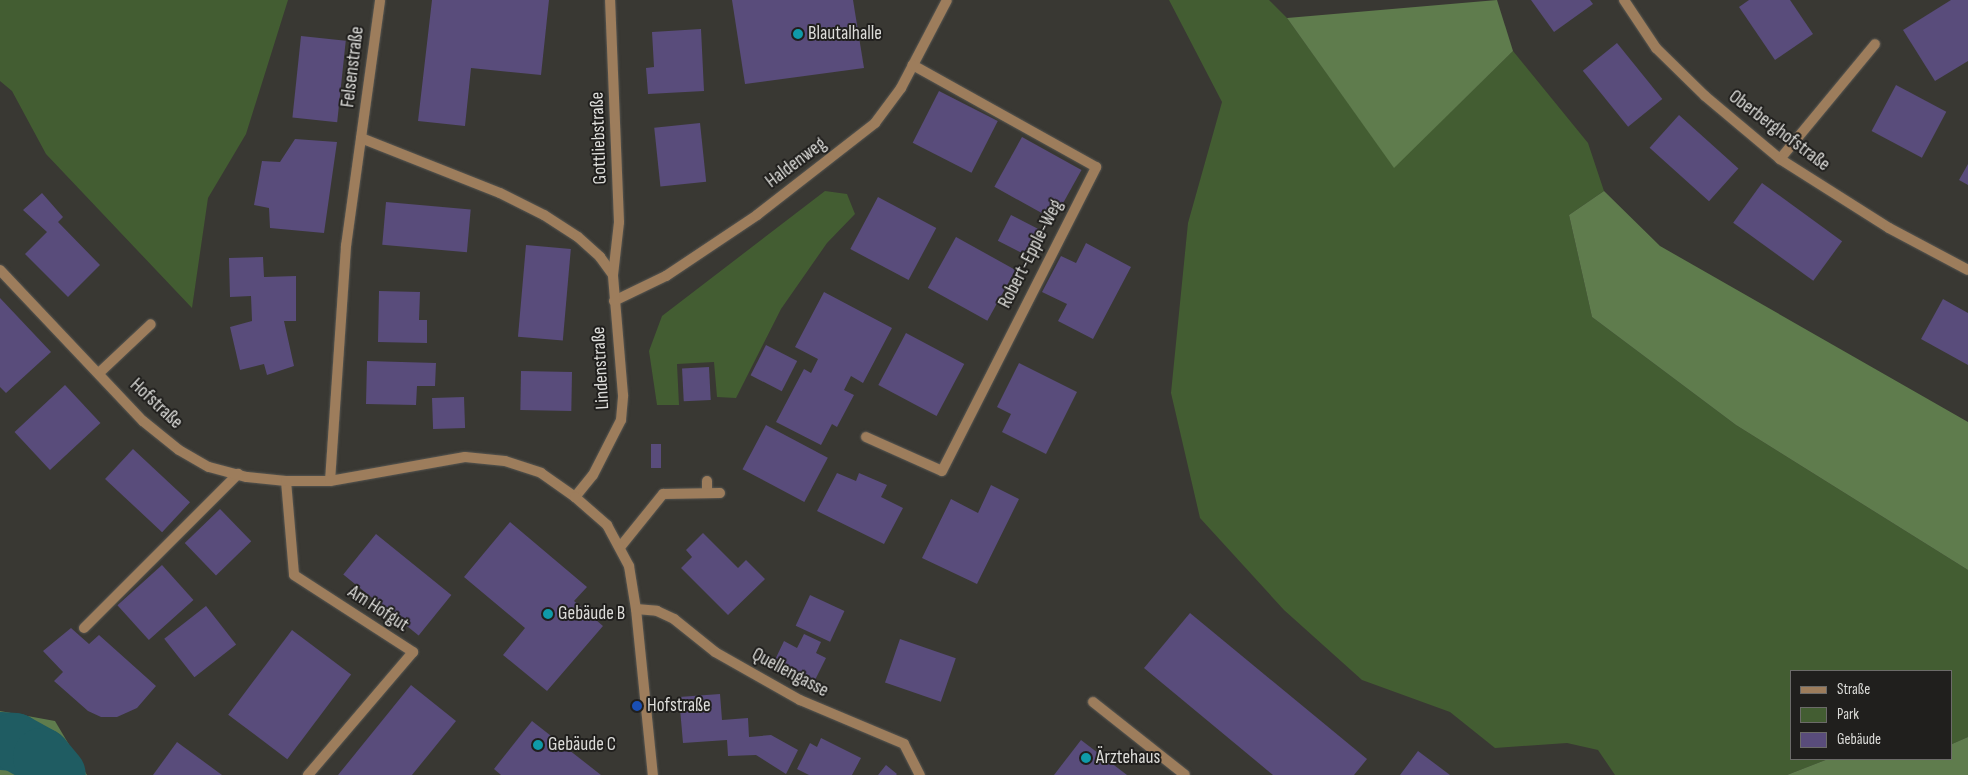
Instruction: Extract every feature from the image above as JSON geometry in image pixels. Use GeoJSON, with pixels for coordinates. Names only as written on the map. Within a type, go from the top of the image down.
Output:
{"type":"FeatureCollection","features":[{"type":"Feature","properties":{"kind":"street","name":"Felsenstraße"},"geometry":{"type":"LineString","coordinates":[[362,138],[380,0]]}},
{"type":"Feature","properties":{"kind":"street","name":"Gottliebstraße"},"geometry":{"type":"LineString","coordinates":[[610,0],[619,222],[613,275]]}},
{"type":"Feature","properties":{"kind":"street","name":"Haldenweg"},"geometry":{"type":"LineString","coordinates":[[614,301],[666,276],[758,215],[875,123],[913,65],[947,0]]}},
{"type":"Feature","properties":{"kind":"street","name":"Oberberghofstraße"},"geometry":{"type":"LineString","coordinates":[[1624,0],[1656,48],[1704,96],[1780,159],[1889,228],[1968,270]]}},
{"type":"Feature","properties":{"kind":"street"},"geometry":{"type":"LineString","coordinates":[[1780,159],[1875,44]]}},
{"type":"Feature","properties":{"kind":"street","name":"Robert-Epple-Weg"},"geometry":{"type":"LineString","coordinates":[[866,437],[942,472],[1096,167],[913,65]]}},
{"type":"Feature","properties":{"kind":"street"},"geometry":{"type":"LineString","coordinates":[[330,481],[346,246],[362,138],[500,193],[544,215],[578,237],[600,257],[613,275]]}},
{"type":"Feature","properties":{"kind":"street","name":"Hofstraße"},"geometry":{"type":"LineString","coordinates":[[0,270],[143,421],[180,450],[209,467],[238,474],[286,481],[330,481],[465,457],[505,461],[541,473],[575,497]]}},
{"type":"Feature","properties":{"kind":"street","name":"Lindenstraße"},"geometry":{"type":"LineString","coordinates":[[575,497],[593,475],[621,420],[622,395],[613,275]]}},
{"type":"Feature","properties":{"kind":"street"},"geometry":{"type":"LineString","coordinates":[[99,373],[151,324]]}},
{"type":"Feature","properties":{"kind":"street"},"geometry":{"type":"LineString","coordinates":[[84,628],[238,474]]}},
{"type":"Feature","properties":{"kind":"street","name":"Am Hofgut"},"geometry":{"type":"LineString","coordinates":[[286,481],[294,575],[413,652],[308,775]]}},
{"type":"Feature","properties":{"kind":"street"},"geometry":{"type":"LineString","coordinates":[[707,481],[707,493]]}},
{"type":"Feature","properties":{"kind":"street"},"geometry":{"type":"LineString","coordinates":[[621,546],[664,494],[720,493]]}},
{"type":"Feature","properties":{"kind":"street"},"geometry":{"type":"LineString","coordinates":[[575,497],[607,525],[621,546],[629,566],[636,609],[653,775]]}},
{"type":"Feature","properties":{"kind":"street","name":"Quellengasse"},"geometry":{"type":"LineString","coordinates":[[636,609],[657,611],[674,619],[715,652],[800,700],[904,744],[920,775]]}},
{"type":"Feature","properties":{"kind":"street"},"geometry":{"type":"LineString","coordinates":[[1093,702],[1185,775]]}},
{"type":"Feature","properties":{"kind":"green space"},"geometry":{"type":"Polygon","coordinates":[[[0,0],[288,0],[246,134],[208,198],[192,308],[46,154],[12,91],[0,81],[0,0]]]}},
{"type":"Feature","properties":{"kind":"green space"},"geometry":{"type":"Polygon","coordinates":[[[1169,0],[1269,0],[1287,18],[1394,167],[1513,51],[1588,143],[1604,191],[1569,215],[1592,317],[1736,425],[1968,570],[1968,737],[1953,744],[1953,670],[1790,670],[1790,760],[1825,760],[1787,775],[1615,775],[1598,750],[1567,743],[1495,748],[1450,712],[1362,680],[1284,610],[1200,518],[1171,393],[1188,223],[1222,102],[1169,0]]]}},
{"type":"Feature","properties":{"kind":"green space"},"geometry":{"type":"Polygon","coordinates":[[[1497,0],[1513,51],[1394,168],[1287,18],[1497,0]]]}},
{"type":"Feature","properties":{"kind":"green space"},"geometry":{"type":"Polygon","coordinates":[[[825,191],[847,194],[855,214],[827,243],[781,309],[736,398],[717,397],[714,362],[677,364],[679,405],[657,405],[649,351],[662,316],[825,191]]]}},
{"type":"Feature","properties":{"kind":"green space"},"geometry":{"type":"Polygon","coordinates":[[[1604,191],[1660,246],[1968,422],[1968,570],[1736,425],[1592,317],[1569,215],[1604,191]]]}},
{"type":"Feature","properties":{"kind":"green space"},"geometry":{"type":"Polygon","coordinates":[[[0,711],[55,721],[87,775],[0,775],[0,711]]]}},
{"type":"Feature","properties":{"kind":"green space"},"geometry":{"type":"Polygon","coordinates":[[[1968,737],[1968,775],[1787,775],[1825,760],[1953,760],[1953,744],[1968,737]]]}},
{"type":"Feature","properties":{"kind":"building"},"geometry":{"type":"Polygon","coordinates":[[[432,0],[549,0],[541,75],[471,68],[465,126],[418,121],[432,0]]]}},
{"type":"Feature","properties":{"kind":"building","name":"Blautalhalle"},"geometry":{"type":"Polygon","coordinates":[[[732,0],[853,0],[864,68],[745,84],[732,0]]]}},
{"type":"Feature","properties":{"kind":"building"},"geometry":{"type":"Polygon","coordinates":[[[1531,0],[1590,0],[1593,4],[1554,32],[1531,0]]]}},
{"type":"Feature","properties":{"kind":"building"},"geometry":{"type":"Polygon","coordinates":[[[1749,0],[1790,0],[1813,34],[1775,60],[1739,7],[1749,0]]]}},
{"type":"Feature","properties":{"kind":"building"},"geometry":{"type":"Polygon","coordinates":[[[1951,0],[1968,0],[1968,61],[1935,81],[1903,30],[1951,0]]]}},
{"type":"Feature","properties":{"kind":"building"},"geometry":{"type":"Polygon","coordinates":[[[701,29],[704,91],[648,94],[646,68],[654,67],[652,32],[701,29]]]}},
{"type":"Feature","properties":{"kind":"building"},"geometry":{"type":"Polygon","coordinates":[[[301,36],[346,41],[337,122],[292,118],[301,36]]]}},
{"type":"Feature","properties":{"kind":"building"},"geometry":{"type":"Polygon","coordinates":[[[1617,43],[1662,99],[1628,127],[1583,71],[1617,43]]]}},
{"type":"Feature","properties":{"kind":"building"},"geometry":{"type":"Polygon","coordinates":[[[1896,85],[1946,112],[1922,158],[1872,131],[1896,85]]]}},
{"type":"Feature","properties":{"kind":"building"},"geometry":{"type":"Polygon","coordinates":[[[939,91],[998,121],[971,173],[913,143],[939,91]]]}},
{"type":"Feature","properties":{"kind":"building"},"geometry":{"type":"Polygon","coordinates":[[[1679,115],[1738,169],[1709,201],[1650,148],[1679,115]]]}},
{"type":"Feature","properties":{"kind":"building"},"geometry":{"type":"Polygon","coordinates":[[[700,123],[706,182],[660,186],[654,128],[700,123]]]}},
{"type":"Feature","properties":{"kind":"building"},"geometry":{"type":"Polygon","coordinates":[[[1022,137],[1081,170],[1054,220],[994,187],[1022,137]]]}},
{"type":"Feature","properties":{"kind":"building"},"geometry":{"type":"Polygon","coordinates":[[[295,139],[337,142],[324,233],[270,228],[269,208],[254,205],[262,161],[280,162],[295,139]]]}},
{"type":"Feature","properties":{"kind":"building"},"geometry":{"type":"Polygon","coordinates":[[[1968,164],[1968,185],[1959,180],[1968,164]]]}},
{"type":"Feature","properties":{"kind":"building"},"geometry":{"type":"Polygon","coordinates":[[[1762,183],[1842,241],[1813,281],[1733,223],[1762,183]]]}},
{"type":"Feature","properties":{"kind":"building"},"geometry":{"type":"Polygon","coordinates":[[[42,193],[63,217],[58,222],[100,265],[68,297],[25,254],[47,232],[23,210],[42,193]]]}},
{"type":"Feature","properties":{"kind":"building"},"geometry":{"type":"Polygon","coordinates":[[[878,197],[936,228],[909,280],[850,249],[878,197]]]}},
{"type":"Feature","properties":{"kind":"building"},"geometry":{"type":"Polygon","coordinates":[[[386,202],[471,209],[467,252],[382,245],[386,202]]]}},
{"type":"Feature","properties":{"kind":"building"},"geometry":{"type":"Polygon","coordinates":[[[1011,215],[1042,231],[1029,257],[998,241],[1011,215]]]}},
{"type":"Feature","properties":{"kind":"building"},"geometry":{"type":"Polygon","coordinates":[[[956,237],[1015,270],[987,321],[928,288],[956,237]]]}},
{"type":"Feature","properties":{"kind":"building"},"geometry":{"type":"Polygon","coordinates":[[[1086,243],[1131,267],[1093,339],[1058,321],[1067,304],[1042,292],[1061,256],[1076,263],[1086,243]]]}},
{"type":"Feature","properties":{"kind":"building"},"geometry":{"type":"Polygon","coordinates":[[[526,245],[571,249],[563,341],[518,337],[526,245]]]}},
{"type":"Feature","properties":{"kind":"building"},"geometry":{"type":"Polygon","coordinates":[[[263,257],[264,277],[296,276],[296,321],[284,321],[294,366],[267,375],[264,364],[240,370],[230,327],[252,321],[251,296],[230,297],[229,258],[263,257]]]}},
{"type":"Feature","properties":{"kind":"building"},"geometry":{"type":"Polygon","coordinates":[[[379,291],[420,292],[419,320],[427,320],[427,343],[378,342],[379,291]]]}},
{"type":"Feature","properties":{"kind":"building"},"geometry":{"type":"Polygon","coordinates":[[[824,292],[892,328],[863,383],[851,376],[844,390],[854,395],[837,427],[832,424],[821,445],[776,422],[804,369],[811,373],[818,359],[795,347],[824,292]]]}},
{"type":"Feature","properties":{"kind":"building"},"geometry":{"type":"Polygon","coordinates":[[[0,298],[51,352],[6,393],[0,387],[0,298]]]}},
{"type":"Feature","properties":{"kind":"building"},"geometry":{"type":"Polygon","coordinates":[[[1943,299],[1968,313],[1968,365],[1921,339],[1943,299]]]}},
{"type":"Feature","properties":{"kind":"building"},"geometry":{"type":"Polygon","coordinates":[[[906,333],[964,364],[937,416],[878,385],[906,333]]]}},
{"type":"Feature","properties":{"kind":"building"},"geometry":{"type":"Polygon","coordinates":[[[766,345],[797,361],[782,391],[751,375],[766,345]]]}},
{"type":"Feature","properties":{"kind":"building"},"geometry":{"type":"Polygon","coordinates":[[[367,361],[436,363],[435,386],[417,386],[416,405],[366,404],[367,361]]]}},
{"type":"Feature","properties":{"kind":"building"},"geometry":{"type":"Polygon","coordinates":[[[1019,363],[1077,392],[1046,454],[1002,432],[1011,414],[997,407],[1019,363]]]}},
{"type":"Feature","properties":{"kind":"building"},"geometry":{"type":"Polygon","coordinates":[[[709,367],[711,400],[684,401],[682,368],[709,367]]]}},
{"type":"Feature","properties":{"kind":"building"},"geometry":{"type":"Polygon","coordinates":[[[521,371],[572,372],[571,411],[520,410],[521,371]]]}},
{"type":"Feature","properties":{"kind":"building"},"geometry":{"type":"Polygon","coordinates":[[[65,385],[100,423],[50,470],[15,432],[65,385]]]}},
{"type":"Feature","properties":{"kind":"building"},"geometry":{"type":"Polygon","coordinates":[[[464,397],[465,428],[433,429],[432,398],[464,397]]]}},
{"type":"Feature","properties":{"kind":"building"},"geometry":{"type":"Polygon","coordinates":[[[766,425],[828,458],[804,502],[743,469],[766,425]]]}},
{"type":"Feature","properties":{"kind":"building"},"geometry":{"type":"Polygon","coordinates":[[[651,444],[661,444],[661,468],[651,468],[651,444]]]}},
{"type":"Feature","properties":{"kind":"building"},"geometry":{"type":"Polygon","coordinates":[[[133,449],[190,502],[162,532],[105,479],[133,449]]]}},
{"type":"Feature","properties":{"kind":"building"},"geometry":{"type":"Polygon","coordinates":[[[837,473],[856,481],[859,473],[887,485],[881,497],[903,508],[884,544],[817,511],[837,473]]]}},
{"type":"Feature","properties":{"kind":"building"},"geometry":{"type":"Polygon","coordinates":[[[991,485],[1019,499],[977,584],[922,558],[951,499],[978,513],[991,485]]]}},
{"type":"Feature","properties":{"kind":"building"},"geometry":{"type":"Polygon","coordinates":[[[220,509],[251,541],[216,575],[185,543],[220,509]]]}},
{"type":"Feature","properties":{"kind":"building","name":"Gebäude B"},"geometry":{"type":"Polygon","coordinates":[[[510,522],[587,587],[574,601],[603,626],[547,691],[503,655],[525,628],[464,577],[510,522]]]}},
{"type":"Feature","properties":{"kind":"building"},"geometry":{"type":"Polygon","coordinates":[[[703,533],[738,568],[746,560],[765,579],[728,615],[681,568],[692,557],[686,550],[703,533]]]}},
{"type":"Feature","properties":{"kind":"building"},"geometry":{"type":"Polygon","coordinates":[[[376,534],[451,595],[419,635],[343,574],[376,534]]]}},
{"type":"Feature","properties":{"kind":"building"},"geometry":{"type":"Polygon","coordinates":[[[162,565],[193,600],[149,640],[117,605],[162,565]]]}},
{"type":"Feature","properties":{"kind":"building"},"geometry":{"type":"Polygon","coordinates":[[[810,595],[844,611],[830,642],[796,626],[810,595]]]}},
{"type":"Feature","properties":{"kind":"building"},"geometry":{"type":"Polygon","coordinates":[[[206,606],[236,645],[194,677],[164,639],[206,606]]]}},
{"type":"Feature","properties":{"kind":"building"},"geometry":{"type":"Polygon","coordinates":[[[1190,613],[1367,759],[1354,775],[1273,775],[1144,668],[1190,613]]]}},
{"type":"Feature","properties":{"kind":"building"},"geometry":{"type":"Polygon","coordinates":[[[71,628],[89,644],[99,635],[156,686],[137,708],[117,717],[101,717],[88,711],[54,681],[63,672],[43,651],[71,628]]]}},
{"type":"Feature","properties":{"kind":"building"},"geometry":{"type":"Polygon","coordinates":[[[292,630],[351,675],[287,759],[228,715],[292,630]]]}},
{"type":"Feature","properties":{"kind":"building"},"geometry":{"type":"Polygon","coordinates":[[[804,634],[821,642],[816,653],[826,658],[813,684],[773,664],[784,641],[797,648],[804,634]]]}},
{"type":"Feature","properties":{"kind":"building"},"geometry":{"type":"Polygon","coordinates":[[[900,639],[956,658],[941,702],[885,682],[900,639]]]}},
{"type":"Feature","properties":{"kind":"building"},"geometry":{"type":"Polygon","coordinates":[[[411,685],[456,721],[412,775],[338,775],[411,685]]]}},
{"type":"Feature","properties":{"kind":"building"},"geometry":{"type":"Polygon","coordinates":[[[720,694],[722,720],[748,718],[749,737],[771,735],[798,750],[786,774],[756,755],[728,756],[727,740],[683,743],[679,697],[720,694]]]}},
{"type":"Feature","properties":{"kind":"building","name":"Gebäude C"},"geometry":{"type":"Polygon","coordinates":[[[532,721],[601,775],[501,775],[494,769],[532,721]]]}},
{"type":"Feature","properties":{"kind":"building"},"geometry":{"type":"Polygon","coordinates":[[[821,738],[861,758],[852,775],[809,775],[797,769],[810,743],[817,747],[821,738]]]}},
{"type":"Feature","properties":{"kind":"building","name":"Ärztehaus"},"geometry":{"type":"Polygon","coordinates":[[[1081,740],[1127,775],[1054,775],[1081,740]]]}},
{"type":"Feature","properties":{"kind":"building"},"geometry":{"type":"Polygon","coordinates":[[[177,742],[222,775],[153,775],[177,742]]]}},
{"type":"Feature","properties":{"kind":"building"},"geometry":{"type":"Polygon","coordinates":[[[1418,751],[1450,775],[1400,775],[1418,751]]]}},
{"type":"Feature","properties":{"kind":"building"},"geometry":{"type":"Polygon","coordinates":[[[886,765],[897,774],[878,775],[886,765]]]}},
{"type":"Feature","properties":{"kind":"waterway"},"geometry":{"type":"LineString","coordinates":[[0,741],[15,742],[42,757],[57,775]]}},
{"type":"Feature","properties":{"kind":"place","name":"Blautalhalle"},"geometry":{"type":"Point","coordinates":[798,34]}},
{"type":"Feature","properties":{"kind":"place","name":"Gebäude B"},"geometry":{"type":"Point","coordinates":[548,614]}},
{"type":"Feature","properties":{"kind":"place","name":"Hofstraße"},"geometry":{"type":"Point","coordinates":[637,706]}},
{"type":"Feature","properties":{"kind":"place","name":"Gebäude C"},"geometry":{"type":"Point","coordinates":[538,745]}},
{"type":"Feature","properties":{"kind":"place","name":"Ärztehaus"},"geometry":{"type":"Point","coordinates":[1086,758]}}]}
